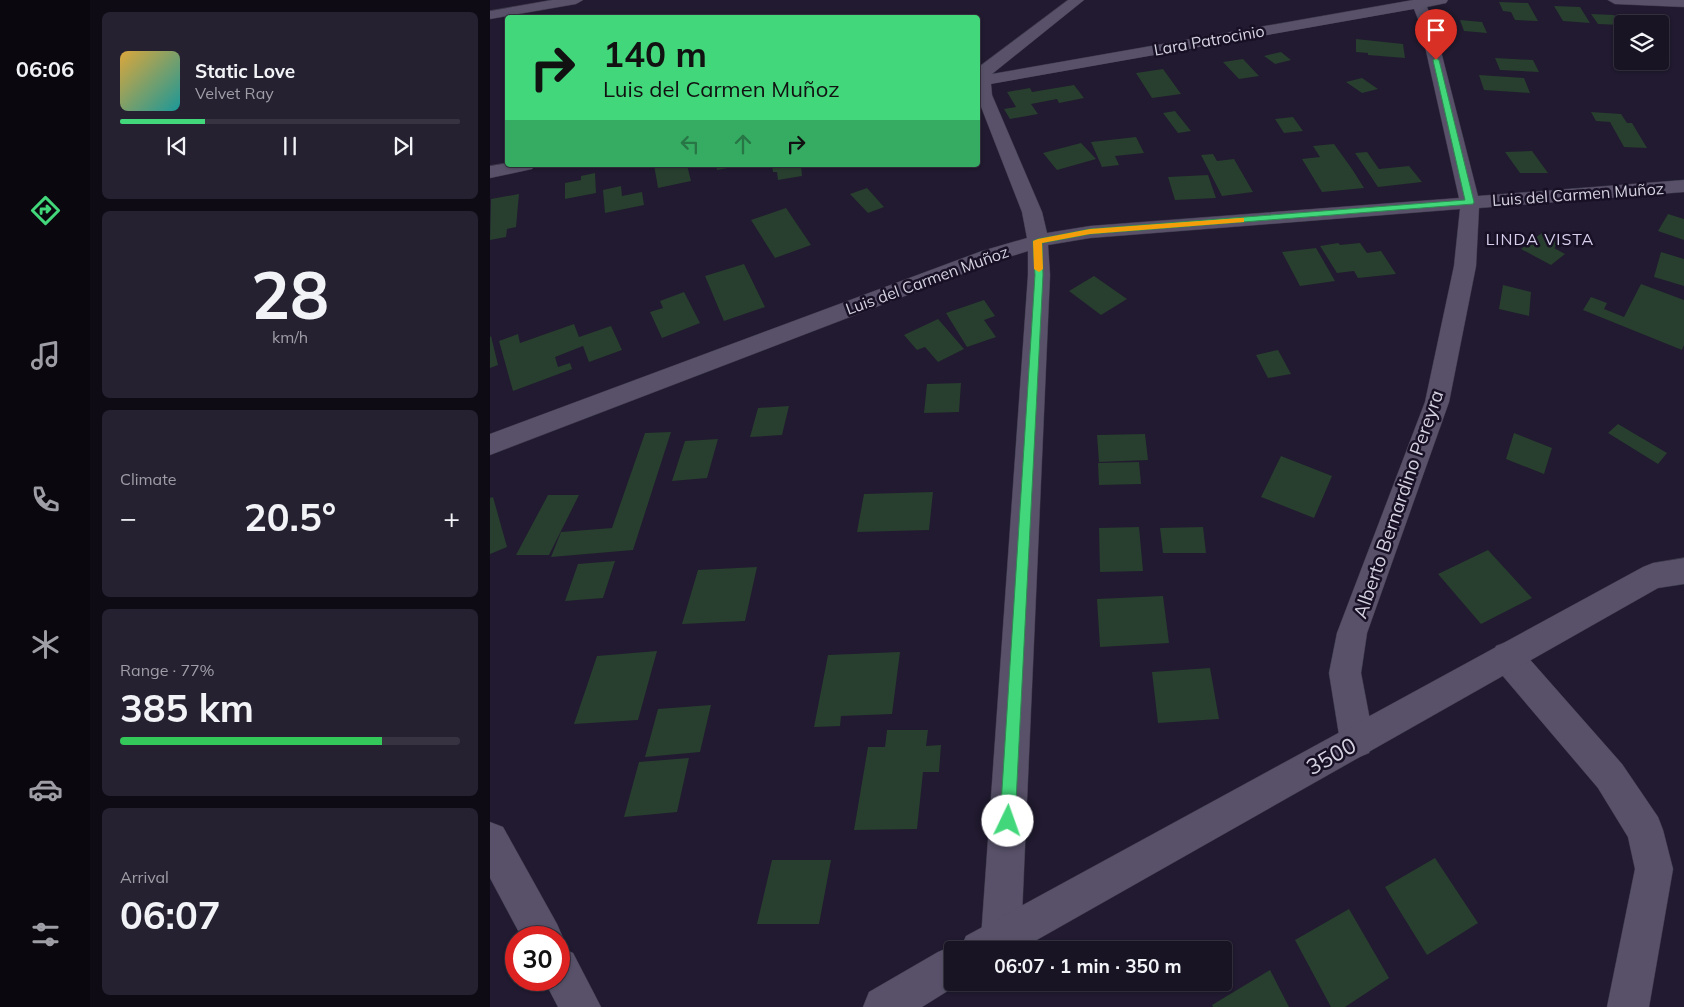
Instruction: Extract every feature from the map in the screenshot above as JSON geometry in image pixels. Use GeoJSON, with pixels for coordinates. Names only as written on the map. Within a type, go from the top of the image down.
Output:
{"type":"FeatureCollection","features":[{"type":"Feature","properties":{"kind":"street"},"geometry":{"type":"LineString","coordinates":[[490,15],[576,0]]}},
{"type":"Feature","properties":{"kind":"street"},"geometry":{"type":"LineString","coordinates":[[990,941],[1038,285],[1038,241],[1032,212],[980,81],[986,69],[1077,0]]}},
{"type":"Feature","properties":{"kind":"street","name":"Lara Patrocinio"},"geometry":{"type":"LineString","coordinates":[[980,81],[1441,0]]}},
{"type":"Feature","properties":{"kind":"street"},"geometry":{"type":"LineString","coordinates":[[1615,0],[1684,3]]}},
{"type":"Feature","properties":{"kind":"street","name":"Alberto Bernardino Pereyra"},"geometry":{"type":"LineString","coordinates":[[1357,741],[1345,673],[1352,634],[1437,402],[1465,266],[1470,202],[1428,24],[1418,4]]}},
{"type":"Feature","properties":{"kind":"street"},"geometry":{"type":"LineString","coordinates":[[490,172],[516,167]]}},
{"type":"Feature","properties":{"kind":"street","name":"Luis del Carmen Muñoz"},"geometry":{"type":"LineString","coordinates":[[490,445],[989,256],[1038,241],[1090,232],[1684,186]]}},
{"type":"Feature","properties":{"kind":"street","name":"3500"},"geometry":{"type":"LineString","coordinates":[[995,941],[1653,576],[1684,571]]}},
{"type":"Feature","properties":{"kind":"street"},"geometry":{"type":"LineString","coordinates":[[1507,657],[1610,776],[1644,830],[1654,868],[1628,1007]]}},
{"type":"Feature","properties":{"kind":"street"},"geometry":{"type":"LineString","coordinates":[[490,840],[537,926]]}},
{"type":"Feature","properties":{"kind":"street"},"geometry":{"type":"LineString","coordinates":[[884,1007],[944,971]]}},
{"type":"Feature","properties":{"kind":"street"},"geometry":{"type":"LineString","coordinates":[[570,988],[580,1007]]}},
{"type":"Feature","properties":{"kind":"building"},"geometry":{"type":"Polygon","coordinates":[[[1499,2],[1528,3],[1538,21],[1515,20],[1511,12],[1503,11],[1499,2]]]}},
{"type":"Feature","properties":{"kind":"building"},"geometry":{"type":"Polygon","coordinates":[[[1554,6],[1580,7],[1590,23],[1563,21],[1554,6]]]}},
{"type":"Feature","properties":{"kind":"building"},"geometry":{"type":"Polygon","coordinates":[[[1591,14],[1614,15],[1614,25],[1598,24],[1591,14]]]}},
{"type":"Feature","properties":{"kind":"building"},"geometry":{"type":"Polygon","coordinates":[[[1460,20],[1482,22],[1487,33],[1464,31],[1460,20]]]}},
{"type":"Feature","properties":{"kind":"building"},"geometry":{"type":"Polygon","coordinates":[[[1356,39],[1403,44],[1405,58],[1368,55],[1368,53],[1356,52],[1356,39]]]}},
{"type":"Feature","properties":{"kind":"building"},"geometry":{"type":"Polygon","coordinates":[[[1281,52],[1291,60],[1275,64],[1264,56],[1281,52]]]}},
{"type":"Feature","properties":{"kind":"building"},"geometry":{"type":"Polygon","coordinates":[[[1495,58],[1533,60],[1539,72],[1500,70],[1495,58]]]}},
{"type":"Feature","properties":{"kind":"building"},"geometry":{"type":"Polygon","coordinates":[[[1243,59],[1259,76],[1239,79],[1223,62],[1243,59]]]}},
{"type":"Feature","properties":{"kind":"building"},"geometry":{"type":"Polygon","coordinates":[[[1163,69],[1181,94],[1152,98],[1136,73],[1163,69]]]}},
{"type":"Feature","properties":{"kind":"building"},"geometry":{"type":"Polygon","coordinates":[[[1479,75],[1524,78],[1530,93],[1484,90],[1479,75]]]}},
{"type":"Feature","properties":{"kind":"building"},"geometry":{"type":"Polygon","coordinates":[[[1362,78],[1378,89],[1362,93],[1346,82],[1362,78]]]}},
{"type":"Feature","properties":{"kind":"building"},"geometry":{"type":"Polygon","coordinates":[[[1074,85],[1084,98],[1059,103],[1057,99],[1031,104],[1038,114],[1010,119],[1004,109],[1016,107],[1007,92],[1030,88],[1032,92],[1074,85]]]}},
{"type":"Feature","properties":{"kind":"building"},"geometry":{"type":"Polygon","coordinates":[[[1175,111],[1191,131],[1178,133],[1163,113],[1175,111]]]}},
{"type":"Feature","properties":{"kind":"building"},"geometry":{"type":"Polygon","coordinates":[[[1591,112],[1621,114],[1627,123],[1632,123],[1647,148],[1624,147],[1610,122],[1596,121],[1591,112]]]}},
{"type":"Feature","properties":{"kind":"building"},"geometry":{"type":"Polygon","coordinates":[[[1293,117],[1303,131],[1284,133],[1275,119],[1293,117]]]}},
{"type":"Feature","properties":{"kind":"building"},"geometry":{"type":"Polygon","coordinates":[[[1136,137],[1144,153],[1115,156],[1119,165],[1102,167],[1091,142],[1136,137]]]}},
{"type":"Feature","properties":{"kind":"building"},"geometry":{"type":"Polygon","coordinates":[[[1081,143],[1096,159],[1057,170],[1043,153],[1081,143]]]}},
{"type":"Feature","properties":{"kind":"building"},"geometry":{"type":"Polygon","coordinates":[[[1334,144],[1364,188],[1322,192],[1302,159],[1320,157],[1313,146],[1334,144]]]}},
{"type":"Feature","properties":{"kind":"building"},"geometry":{"type":"Polygon","coordinates":[[[1532,151],[1548,173],[1520,173],[1505,152],[1532,151]]]}},
{"type":"Feature","properties":{"kind":"building"},"geometry":{"type":"Polygon","coordinates":[[[1367,152],[1379,169],[1409,166],[1422,182],[1378,187],[1355,153],[1367,152]]]}},
{"type":"Feature","properties":{"kind":"building"},"geometry":{"type":"Polygon","coordinates":[[[1213,154],[1217,161],[1234,159],[1253,192],[1222,196],[1201,155],[1213,154]]]}},
{"type":"Feature","properties":{"kind":"building"},"geometry":{"type":"Polygon","coordinates":[[[654,167],[688,167],[691,181],[658,188],[654,167]]]}},
{"type":"Feature","properties":{"kind":"building"},"geometry":{"type":"Polygon","coordinates":[[[716,167],[733,167],[717,170],[716,167]]]}},
{"type":"Feature","properties":{"kind":"building"},"geometry":{"type":"Polygon","coordinates":[[[772,167],[801,167],[802,176],[778,180],[777,172],[773,172],[772,167]]]}},
{"type":"Feature","properties":{"kind":"building"},"geometry":{"type":"Polygon","coordinates":[[[595,173],[596,193],[565,199],[565,183],[581,180],[581,176],[595,173]]]}},
{"type":"Feature","properties":{"kind":"building"},"geometry":{"type":"Polygon","coordinates":[[[1208,175],[1216,198],[1175,200],[1168,177],[1208,175]]]}},
{"type":"Feature","properties":{"kind":"building"},"geometry":{"type":"Polygon","coordinates":[[[621,186],[622,196],[642,192],[644,205],[605,213],[603,190],[621,186]]]}},
{"type":"Feature","properties":{"kind":"building"},"geometry":{"type":"Polygon","coordinates":[[[867,188],[884,207],[868,213],[850,194],[867,188]]]}},
{"type":"Feature","properties":{"kind":"building"},"geometry":{"type":"Polygon","coordinates":[[[519,194],[516,227],[507,229],[506,237],[490,240],[491,199],[519,194]]]}},
{"type":"Feature","properties":{"kind":"building"},"geometry":{"type":"Polygon","coordinates":[[[786,208],[811,245],[775,258],[751,220],[786,208]]]}},
{"type":"Feature","properties":{"kind":"building"},"geometry":{"type":"Polygon","coordinates":[[[1668,214],[1684,219],[1684,240],[1658,231],[1668,214]]]}},
{"type":"Feature","properties":{"kind":"building"},"geometry":{"type":"Polygon","coordinates":[[[1543,232],[1563,242],[1554,248],[1565,254],[1551,265],[1521,249],[1543,232]]]}},
{"type":"Feature","properties":{"kind":"building"},"geometry":{"type":"Polygon","coordinates":[[[1338,243],[1340,245],[1360,243],[1367,253],[1381,251],[1396,274],[1358,278],[1354,271],[1337,273],[1320,246],[1338,243]]]}},
{"type":"Feature","properties":{"kind":"building"},"geometry":{"type":"Polygon","coordinates":[[[1316,248],[1335,281],[1300,286],[1282,252],[1316,248]]]}},
{"type":"Feature","properties":{"kind":"building"},"geometry":{"type":"Polygon","coordinates":[[[1661,252],[1684,259],[1684,286],[1654,277],[1661,252]]]}},
{"type":"Feature","properties":{"kind":"building"},"geometry":{"type":"Polygon","coordinates":[[[744,264],[765,307],[724,321],[705,276],[744,264]]]}},
{"type":"Feature","properties":{"kind":"building"},"geometry":{"type":"Polygon","coordinates":[[[1094,276],[1127,299],[1101,315],[1069,291],[1094,276]]]}},
{"type":"Feature","properties":{"kind":"building"},"geometry":{"type":"Polygon","coordinates":[[[1641,284],[1684,300],[1684,345],[1682,350],[1583,310],[1591,297],[1607,303],[1604,309],[1624,317],[1641,284]]]}},
{"type":"Feature","properties":{"kind":"building"},"geometry":{"type":"Polygon","coordinates":[[[1503,285],[1531,292],[1529,316],[1499,309],[1503,285]]]}},
{"type":"Feature","properties":{"kind":"building"},"geometry":{"type":"Polygon","coordinates":[[[684,292],[700,323],[662,338],[650,312],[663,308],[660,301],[684,292]]]}},
{"type":"Feature","properties":{"kind":"building"},"geometry":{"type":"Polygon","coordinates":[[[984,300],[995,316],[984,320],[996,337],[967,347],[946,313],[984,300]]]}},
{"type":"Feature","properties":{"kind":"building"},"geometry":{"type":"Polygon","coordinates":[[[938,319],[964,349],[938,362],[925,347],[917,350],[904,335],[938,319]]]}},
{"type":"Feature","properties":{"kind":"building"},"geometry":{"type":"Polygon","coordinates":[[[574,324],[579,337],[611,326],[622,350],[589,362],[583,346],[555,357],[558,367],[570,363],[572,369],[513,391],[499,341],[518,334],[520,343],[574,324]]]}},
{"type":"Feature","properties":{"kind":"building"},"geometry":{"type":"Polygon","coordinates":[[[490,337],[498,365],[490,368],[490,337]]]}},
{"type":"Feature","properties":{"kind":"building"},"geometry":{"type":"Polygon","coordinates":[[[1278,350],[1291,374],[1268,378],[1256,355],[1278,350]]]}},
{"type":"Feature","properties":{"kind":"building"},"geometry":{"type":"Polygon","coordinates":[[[961,383],[959,412],[924,413],[927,384],[961,383]]]}},
{"type":"Feature","properties":{"kind":"building"},"geometry":{"type":"Polygon","coordinates":[[[789,406],[782,435],[750,437],[758,408],[789,406]]]}},
{"type":"Feature","properties":{"kind":"building"},"geometry":{"type":"Polygon","coordinates":[[[1618,424],[1667,453],[1658,464],[1608,433],[1618,424]]]}},
{"type":"Feature","properties":{"kind":"building"},"geometry":{"type":"Polygon","coordinates":[[[671,432],[633,550],[551,557],[561,532],[612,528],[645,433],[671,432]]]}},
{"type":"Feature","properties":{"kind":"building"},"geometry":{"type":"Polygon","coordinates":[[[1514,433],[1552,448],[1544,474],[1506,459],[1514,433]]]}},
{"type":"Feature","properties":{"kind":"building"},"geometry":{"type":"Polygon","coordinates":[[[1145,434],[1148,460],[1099,462],[1097,435],[1145,434]]]}},
{"type":"Feature","properties":{"kind":"building"},"geometry":{"type":"Polygon","coordinates":[[[718,439],[707,478],[672,481],[685,441],[718,439]]]}},
{"type":"Feature","properties":{"kind":"building"},"geometry":{"type":"Polygon","coordinates":[[[1281,456],[1332,476],[1314,518],[1261,497],[1281,456]]]}},
{"type":"Feature","properties":{"kind":"building"},"geometry":{"type":"Polygon","coordinates":[[[1139,462],[1141,484],[1099,485],[1098,463],[1139,462]]]}},
{"type":"Feature","properties":{"kind":"building"},"geometry":{"type":"Polygon","coordinates":[[[933,492],[929,530],[857,532],[864,494],[933,492]]]}},
{"type":"Feature","properties":{"kind":"building"},"geometry":{"type":"Polygon","coordinates":[[[548,495],[579,495],[549,555],[516,555],[548,495]]]}},
{"type":"Feature","properties":{"kind":"building"},"geometry":{"type":"Polygon","coordinates":[[[493,497],[507,547],[490,554],[490,498],[493,497]]]}},
{"type":"Feature","properties":{"kind":"building"},"geometry":{"type":"Polygon","coordinates":[[[1139,527],[1143,571],[1100,572],[1099,528],[1139,527]]]}},
{"type":"Feature","properties":{"kind":"building"},"geometry":{"type":"Polygon","coordinates":[[[1203,527],[1206,553],[1163,553],[1160,528],[1203,527]]]}},
{"type":"Feature","properties":{"kind":"building"},"geometry":{"type":"Polygon","coordinates":[[[1488,550],[1532,598],[1481,624],[1438,574],[1488,550]]]}},
{"type":"Feature","properties":{"kind":"building"},"geometry":{"type":"Polygon","coordinates":[[[615,561],[603,598],[565,601],[578,564],[615,561]]]}},
{"type":"Feature","properties":{"kind":"building"},"geometry":{"type":"Polygon","coordinates":[[[757,567],[745,621],[682,624],[698,570],[757,567]]]}},
{"type":"Feature","properties":{"kind":"building"},"geometry":{"type":"Polygon","coordinates":[[[1163,596],[1169,643],[1100,647],[1097,599],[1163,596]]]}},
{"type":"Feature","properties":{"kind":"building"},"geometry":{"type":"Polygon","coordinates":[[[657,651],[638,720],[574,724],[597,656],[657,651]]]}},
{"type":"Feature","properties":{"kind":"building"},"geometry":{"type":"Polygon","coordinates":[[[900,652],[892,714],[841,716],[840,726],[814,727],[828,655],[900,652]]]}},
{"type":"Feature","properties":{"kind":"building"},"geometry":{"type":"Polygon","coordinates":[[[1210,668],[1219,719],[1158,723],[1152,672],[1210,668]]]}},
{"type":"Feature","properties":{"kind":"building"},"geometry":{"type":"Polygon","coordinates":[[[711,705],[700,752],[645,757],[658,709],[711,705]]]}},
{"type":"Feature","properties":{"kind":"building"},"geometry":{"type":"Polygon","coordinates":[[[887,730],[928,730],[926,746],[941,745],[939,772],[923,772],[917,829],[854,830],[868,747],[885,747],[887,730]]]}},
{"type":"Feature","properties":{"kind":"building"},"geometry":{"type":"Polygon","coordinates":[[[689,758],[677,812],[624,817],[639,762],[689,758]]]}},
{"type":"Feature","properties":{"kind":"building"},"geometry":{"type":"Polygon","coordinates":[[[1435,858],[1478,923],[1427,955],[1385,887],[1435,858]]]}},
{"type":"Feature","properties":{"kind":"building"},"geometry":{"type":"Polygon","coordinates":[[[772,860],[831,860],[819,924],[757,924],[772,860]]]}},
{"type":"Feature","properties":{"kind":"building"},"geometry":{"type":"Polygon","coordinates":[[[1349,909],[1389,978],[1345,1007],[1331,1007],[1295,940],[1349,909]]]}},
{"type":"Feature","properties":{"kind":"building"},"geometry":{"type":"Polygon","coordinates":[[[1270,970],[1289,1007],[1213,1007],[1212,1005],[1270,970]]]}},
{"type":"Feature","properties":{"kind":"slow traffic"},"geometry":{"type":"LineString","coordinates":[[1039,269],[1038,241],[1090,232],[1241,220]]}},
{"type":"Feature","properties":{"kind":"district","name":"LINDA VISTA"},"geometry":{"type":"Point","coordinates":[1540,239]}},
{"type":"Feature","properties":{"kind":"route"},"geometry":{"type":"LineString","coordinates":[[1008,821],[1039,275],[1038,241],[1090,232],[1470,202],[1436,60]]}}]}
